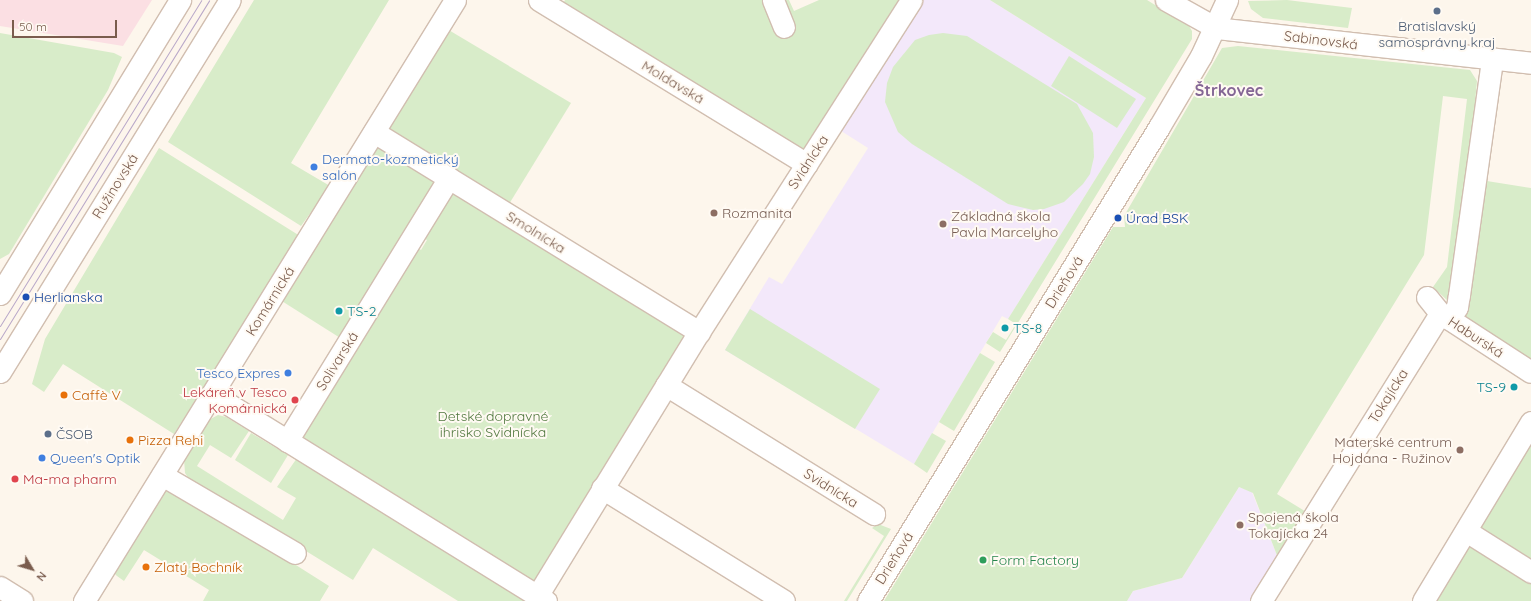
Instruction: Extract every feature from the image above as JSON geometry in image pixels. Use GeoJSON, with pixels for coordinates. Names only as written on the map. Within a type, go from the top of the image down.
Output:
{"type":"FeatureCollection","features":[{"type":"Feature","properties":{"kind":"street"},"geometry":{"type":"LineString","coordinates":[[2,284],[180,0]]}},
{"type":"Feature","properties":{"kind":"street","name":"Ružinovská"},"geometry":{"type":"LineString","coordinates":[[0,372],[230,0]]}},
{"type":"Feature","properties":{"kind":"street","name":"Komárnická"},"geometry":{"type":"LineString","coordinates":[[84,601],[455,0]]}},
{"type":"Feature","properties":{"kind":"street"},"geometry":{"type":"LineString","coordinates":[[773,0],[784,26]]}},
{"type":"Feature","properties":{"kind":"street","name":"Svidnícka"},"geometry":{"type":"LineString","coordinates":[[537,596],[699,332],[911,0]]}},
{"type":"Feature","properties":{"kind":"street","name":"Sabinovská"},"geometry":{"type":"LineString","coordinates":[[1166,0],[1216,28],[1531,63]]}},
{"type":"Feature","properties":{"kind":"street","name":"Drieňová"},"geometry":{"type":"LineString","coordinates":[[868,601],[1159,127],[1216,28],[1227,0]]}},
{"type":"Feature","properties":{"kind":"street","name":"Moldavská"},"geometry":{"type":"LineString","coordinates":[[552,3],[807,164]]}},
{"type":"Feature","properties":{"kind":"street","name":"Tokajícka"},"geometry":{"type":"LineString","coordinates":[[1261,601],[1444,316],[1457,307],[1492,58]]}},
{"type":"Feature","properties":{"kind":"street","name":"Smolnícka"},"geometry":{"type":"LineString","coordinates":[[374,132],[699,332]]}},
{"type":"Feature","properties":{"kind":"street","name":"Solivarská"},"geometry":{"type":"LineString","coordinates":[[287,441],[449,178]]}},
{"type":"Feature","properties":{"kind":"street","name":"Haburská"},"geometry":{"type":"LineString","coordinates":[[1427,297],[1444,316],[1531,372]]}},
{"type":"Feature","properties":{"kind":"street","name":"Svidnícka"},"geometry":{"type":"LineString","coordinates":[[666,385],[874,514]]}},
{"type":"Feature","properties":{"kind":"street"},"geometry":{"type":"LineString","coordinates":[[212,394],[537,596]]}},
{"type":"Feature","properties":{"kind":"street"},"geometry":{"type":"LineString","coordinates":[[1423,601],[1531,422]]}},
{"type":"Feature","properties":{"kind":"street"},"geometry":{"type":"LineString","coordinates":[[162,475],[295,553]]}},
{"type":"Feature","properties":{"kind":"street"},"geometry":{"type":"LineString","coordinates":[[602,488],[784,601]]}},
{"type":"Feature","properties":{"kind":"street"},"geometry":{"type":"LineString","coordinates":[[1466,531],[1531,572]]}},
{"type":"Feature","properties":{"kind":"street"},"geometry":{"type":"LineString","coordinates":[[0,587],[22,601]]}},
{"type":"Feature","properties":{"kind":"shaded area"},"geometry":{"type":"Polygon","coordinates":[[[0,0],[152,0],[123,46],[0,26],[0,0]]]}},
{"type":"Feature","properties":{"kind":"shaded area","name":"Základná škola Pavla Marcelyho"},"geometry":{"type":"Polygon","coordinates":[[[921,0],[990,0],[1146,98],[1008,319],[1002,316],[914,464],[725,350],[769,277],[782,284],[868,148],[838,129],[921,0]]]}},
{"type":"Feature","properties":{"kind":"shaded area","name":"Spojená škola Tokajícka 24"},"geometry":{"type":"Polygon","coordinates":[[[1239,487],[1252,492],[1278,558],[1252,601],[1127,601],[1133,591],[1182,578],[1239,487]]]}},
{"type":"Feature","properties":{"kind":"green space"},"geometry":{"type":"Polygon","coordinates":[[[254,0],[389,0],[291,163],[330,186],[301,226],[168,142],[254,0]]]}},
{"type":"Feature","properties":{"kind":"green space"},"geometry":{"type":"Polygon","coordinates":[[[565,0],[789,0],[794,11],[819,0],[901,0],[802,157],[559,10],[565,0]]]}},
{"type":"Feature","properties":{"kind":"green space"},"geometry":{"type":"Polygon","coordinates":[[[990,0],[1147,0],[1189,26],[1192,31],[1192,39],[1000,352],[986,343],[993,332],[1006,340],[1016,324],[1008,319],[1146,98],[990,0]]]}},
{"type":"Feature","properties":{"kind":"green space"},"geometry":{"type":"Polygon","coordinates":[[[1287,0],[1352,8],[1348,28],[1263,18],[1251,9],[1248,1],[1287,0]]]}},
{"type":"Feature","properties":{"kind":"green space"},"geometry":{"type":"Polygon","coordinates":[[[447,29],[571,103],[506,209],[383,131],[447,29]]]}},
{"type":"Feature","properties":{"kind":"green space"},"geometry":{"type":"Polygon","coordinates":[[[0,33],[114,53],[122,57],[108,90],[9,254],[0,259],[0,33]]]}},
{"type":"Feature","properties":{"kind":"green space"},"geometry":{"type":"Polygon","coordinates":[[[943,33],[967,36],[1077,104],[1093,133],[1094,157],[1090,174],[1083,184],[1064,202],[1044,209],[1033,210],[1008,204],[912,144],[898,132],[885,102],[887,83],[893,67],[915,40],[929,35],[943,33]]]}},
{"type":"Feature","properties":{"kind":"green space"},"geometry":{"type":"Polygon","coordinates":[[[1238,46],[1470,70],[1477,81],[1468,178],[1531,188],[1531,360],[1465,317],[1433,287],[1447,267],[1467,99],[1443,96],[1424,255],[1277,494],[1308,513],[1278,558],[1253,493],[1239,487],[1182,578],[1133,591],[1127,601],[884,601],[1113,227],[1125,227],[1124,216],[1222,48],[1238,46]]]}},
{"type":"Feature","properties":{"kind":"green space"},"geometry":{"type":"Polygon","coordinates":[[[1069,56],[1136,99],[1117,128],[1051,86],[1069,56]]]}},
{"type":"Feature","properties":{"kind":"green space"},"geometry":{"type":"Polygon","coordinates":[[[377,138],[445,179],[345,341],[277,298],[377,138]]]}},
{"type":"Feature","properties":{"kind":"green space"},"geometry":{"type":"Polygon","coordinates":[[[159,148],[300,236],[174,434],[63,364],[44,392],[32,384],[45,339],[159,148]]]}},
{"type":"Feature","properties":{"kind":"green space","name":"Detské dopravné ihrisko Svidnícka"},"geometry":{"type":"Polygon","coordinates":[[[453,189],[683,330],[686,341],[537,579],[529,582],[300,437],[412,244],[421,250],[427,240],[418,235],[453,189]]]}},
{"type":"Feature","properties":{"kind":"green space"},"geometry":{"type":"Polygon","coordinates":[[[750,309],[880,389],[855,429],[725,350],[750,309]]]}},
{"type":"Feature","properties":{"kind":"green space"},"geometry":{"type":"Polygon","coordinates":[[[980,353],[995,362],[954,431],[939,422],[980,353]]]}},
{"type":"Feature","properties":{"kind":"green space"},"geometry":{"type":"Polygon","coordinates":[[[218,415],[226,417],[249,431],[231,458],[210,445],[197,466],[283,520],[296,498],[277,487],[297,458],[530,601],[458,601],[373,548],[353,580],[189,479],[185,473],[184,459],[207,421],[218,415]]]}},
{"type":"Feature","properties":{"kind":"green space"},"geometry":{"type":"Polygon","coordinates":[[[1531,431],[1531,601],[1427,601],[1531,431]]]}},
{"type":"Feature","properties":{"kind":"green space"},"geometry":{"type":"Polygon","coordinates":[[[251,433],[288,455],[271,483],[235,460],[251,433]]]}},
{"type":"Feature","properties":{"kind":"green space"},"geometry":{"type":"Polygon","coordinates":[[[932,433],[946,441],[927,473],[914,464],[932,433]]]}},
{"type":"Feature","properties":{"kind":"green space"},"geometry":{"type":"Polygon","coordinates":[[[165,482],[329,586],[320,601],[203,601],[209,590],[144,550],[124,581],[117,576],[111,570],[165,482]]]}},
{"type":"Feature","properties":{"kind":"green space"},"geometry":{"type":"Polygon","coordinates":[[[878,524],[891,529],[847,601],[844,601],[884,536],[872,528],[878,524]]]}},
{"type":"Feature","properties":{"kind":"tram line"},"geometry":{"type":"LineString","coordinates":[[0,326],[201,0]]}},
{"type":"Feature","properties":{"kind":"tram line"},"geometry":{"type":"LineString","coordinates":[[0,339],[209,0]]}},
{"type":"Feature","properties":{"kind":"place","name":"Bratislavský samosprávny kraj"},"geometry":{"type":"Point","coordinates":[1437,11]}},
{"type":"Feature","properties":{"kind":"place","name":"Dermato-kozmetický salón"},"geometry":{"type":"Point","coordinates":[314,167]}},
{"type":"Feature","properties":{"kind":"place","name":"Rozmanita"},"geometry":{"type":"Point","coordinates":[714,213]}},
{"type":"Feature","properties":{"kind":"place","name":"Úrad BSK"},"geometry":{"type":"Point","coordinates":[1118,218]}},
{"type":"Feature","properties":{"kind":"place","name":"Základná škola Pavla Marcelyho"},"geometry":{"type":"Point","coordinates":[943,224]}},
{"type":"Feature","properties":{"kind":"place","name":"Herlianska"},"geometry":{"type":"Point","coordinates":[26,297]}},
{"type":"Feature","properties":{"kind":"place","name":"TS-2"},"geometry":{"type":"Point","coordinates":[339,311]}},
{"type":"Feature","properties":{"kind":"place","name":"TS-8"},"geometry":{"type":"Point","coordinates":[1005,328]}},
{"type":"Feature","properties":{"kind":"place","name":"Tesco Expres"},"geometry":{"type":"Point","coordinates":[288,373]}},
{"type":"Feature","properties":{"kind":"place","name":"TS-9"},"geometry":{"type":"Point","coordinates":[1514,387]}},
{"type":"Feature","properties":{"kind":"place","name":"Caffè V"},"geometry":{"type":"Point","coordinates":[64,395]}},
{"type":"Feature","properties":{"kind":"place","name":"Lekáreň v Tesco Komárnická"},"geometry":{"type":"Point","coordinates":[295,400]}},
{"type":"Feature","properties":{"kind":"place","name":"ČSOB"},"geometry":{"type":"Point","coordinates":[48,434]}},
{"type":"Feature","properties":{"kind":"place","name":"Pizza Rehi"},"geometry":{"type":"Point","coordinates":[130,440]}},
{"type":"Feature","properties":{"kind":"place","name":"Materské centrum Hojdana - Ružinov"},"geometry":{"type":"Point","coordinates":[1460,450]}},
{"type":"Feature","properties":{"kind":"place","name":"Queen's Optik"},"geometry":{"type":"Point","coordinates":[42,458]}},
{"type":"Feature","properties":{"kind":"place","name":"Ma-ma pharm"},"geometry":{"type":"Point","coordinates":[15,479]}},
{"type":"Feature","properties":{"kind":"place","name":"Spojená škola Tokajícka 24"},"geometry":{"type":"Point","coordinates":[1240,525]}},
{"type":"Feature","properties":{"kind":"place","name":"Form Factory"},"geometry":{"type":"Point","coordinates":[983,560]}},
{"type":"Feature","properties":{"kind":"place","name":"Zlatý Bochník"},"geometry":{"type":"Point","coordinates":[146,567]}},
{"type":"Feature","properties":{"kind":"district","name":"Štrkovec"},"geometry":{"type":"Point","coordinates":[1229,90]}}]}
